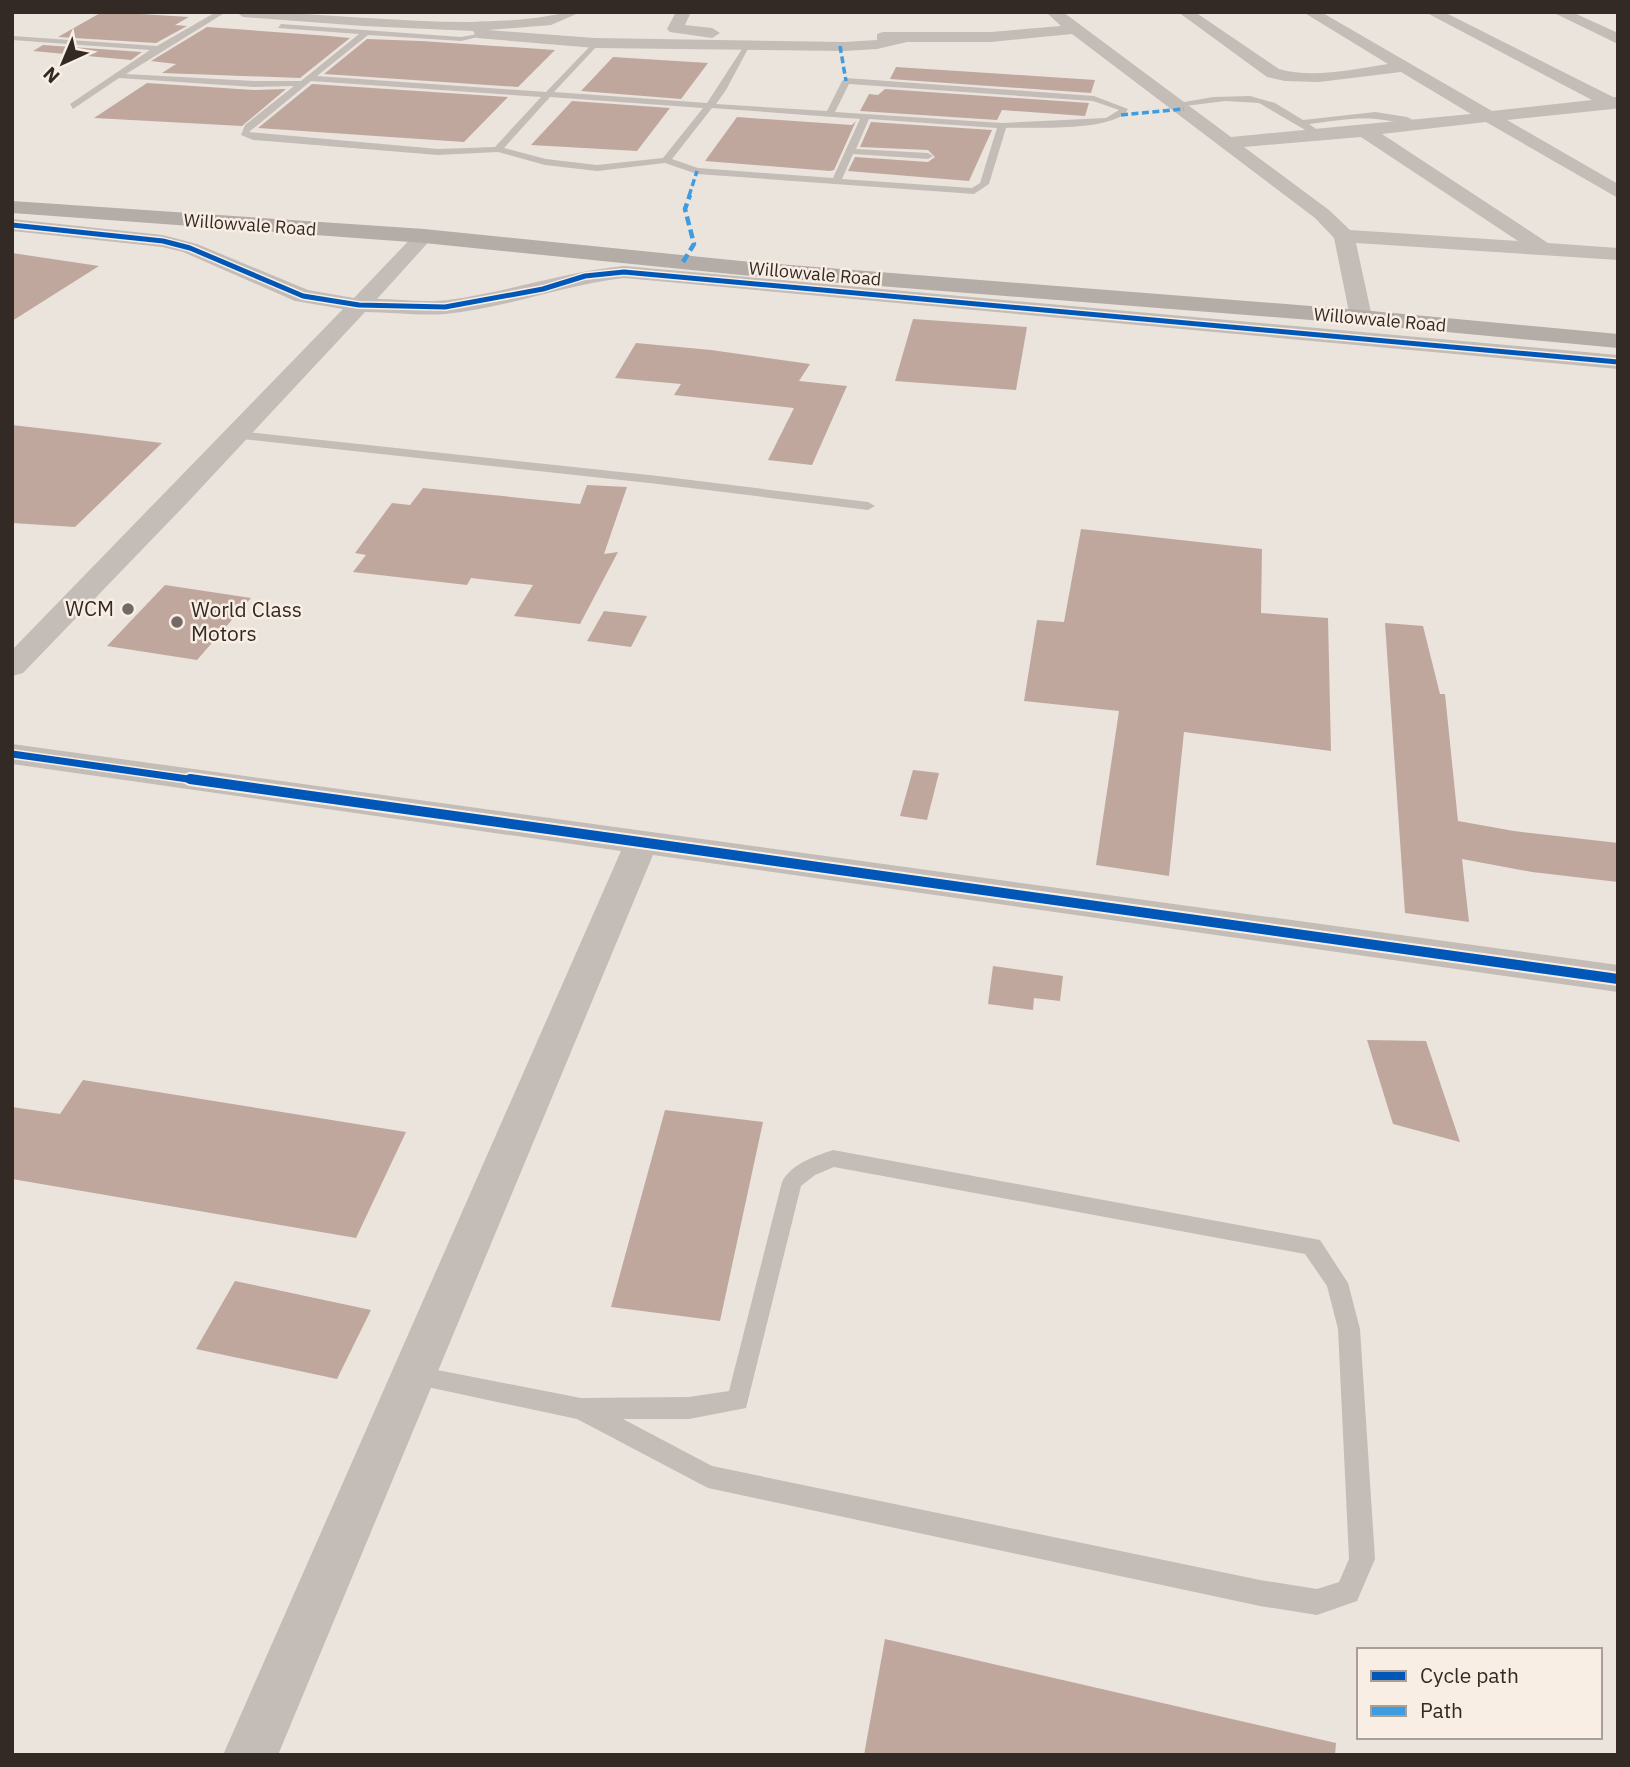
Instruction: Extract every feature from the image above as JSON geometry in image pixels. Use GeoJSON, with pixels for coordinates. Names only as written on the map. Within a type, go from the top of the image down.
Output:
{"type":"FeatureCollection","features":[{"type":"Feature","properties":{"kind":"main road","name":"Willowvale Road"},"geometry":{"type":"LineString","coordinates":[[12,207],[424,236],[751,269],[1361,317],[1618,341]]}},
{"type":"Feature","properties":{"kind":"street"},"geometry":{"type":"LineString","coordinates":[[480,31],[552,22],[567,18],[574,12]]}},
{"type":"Feature","properties":{"kind":"street"},"geometry":{"type":"LineString","coordinates":[[684,12],[675,29],[683,32],[991,37],[1076,29]]}},
{"type":"Feature","properties":{"kind":"street"},"geometry":{"type":"LineString","coordinates":[[1052,12],[1322,214],[1344,236],[1361,317]]}},
{"type":"Feature","properties":{"kind":"street"},"geometry":{"type":"LineString","coordinates":[[1185,12],[1278,75],[1305,77],[1404,66]]}},
{"type":"Feature","properties":{"kind":"street"},"geometry":{"type":"LineString","coordinates":[[1310,12],[1618,192]]}},
{"type":"Feature","properties":{"kind":"street"},"geometry":{"type":"LineString","coordinates":[[1432,12],[1615,104]]}},
{"type":"Feature","properties":{"kind":"street"},"geometry":{"type":"LineString","coordinates":[[1559,12],[1618,39]]}},
{"type":"Feature","properties":{"kind":"street"},"geometry":{"type":"LineString","coordinates":[[254,13],[595,43],[860,45],[892,42],[906,37]]}},
{"type":"Feature","properties":{"kind":"street"},"geometry":{"type":"LineString","coordinates":[[1229,143],[1615,104]]}},
{"type":"Feature","properties":{"kind":"street"},"geometry":{"type":"LineString","coordinates":[[1365,131],[1543,248]]}},
{"type":"Feature","properties":{"kind":"street"},"geometry":{"type":"LineString","coordinates":[[12,226],[163,241],[190,248],[303,296],[359,305],[445,307],[543,289],[585,276],[624,272],[1618,362]]}},
{"type":"Feature","properties":{"kind":"street"},"geometry":{"type":"LineString","coordinates":[[12,667],[237,435],[424,236]]}},
{"type":"Feature","properties":{"kind":"street"},"geometry":{"type":"LineString","coordinates":[[1344,236],[1618,254]]}},
{"type":"Feature","properties":{"kind":"street"},"geometry":{"type":"LineString","coordinates":[[12,754],[1618,979]]}},
{"type":"Feature","properties":{"kind":"street"},"geometry":{"type":"LineString","coordinates":[[250,1755],[640,843]]}},
{"type":"Feature","properties":{"kind":"lane"},"geometry":{"type":"LineString","coordinates":[[73,106],[158,48],[222,12]]}},
{"type":"Feature","properties":{"kind":"lane"},"geometry":{"type":"LineString","coordinates":[[281,26],[461,39],[480,31]]}},
{"type":"Feature","properties":{"kind":"lane"},"geometry":{"type":"LineString","coordinates":[[368,31],[244,133],[253,137],[459,153],[498,149],[545,162],[597,168],[666,160],[697,171],[974,191],[984,184],[1002,126]]}},
{"type":"Feature","properties":{"kind":"lane"},"geometry":{"type":"LineString","coordinates":[[12,38],[158,48]]}},
{"type":"Feature","properties":{"kind":"lane"},"geometry":{"type":"LineString","coordinates":[[498,149],[595,43]]}},
{"type":"Feature","properties":{"kind":"lane"},"geometry":{"type":"LineString","coordinates":[[666,160],[722,90],[746,45]]}},
{"type":"Feature","properties":{"kind":"lane"},"geometry":{"type":"LineString","coordinates":[[120,76],[254,84],[308,80],[635,99],[709,107],[1002,126],[1107,121],[1121,115],[1124,109],[1094,99],[846,81],[830,113]]}},
{"type":"Feature","properties":{"kind":"lane"},"geometry":{"type":"LineString","coordinates":[[1177,104],[1247,98],[1272,105],[1319,135]]}},
{"type":"Feature","properties":{"kind":"lane"},"geometry":{"type":"LineString","coordinates":[[1299,122],[1381,114],[1402,116],[1418,125]]}},
{"type":"Feature","properties":{"kind":"lane"},"geometry":{"type":"LineString","coordinates":[[836,182],[866,116]]}},
{"type":"Feature","properties":{"kind":"lane"},"geometry":{"type":"LineString","coordinates":[[850,151],[928,156]]}},
{"type":"Feature","properties":{"kind":"lane"},"geometry":{"type":"LineString","coordinates":[[237,435],[630,477],[868,506]]}},
{"type":"Feature","properties":{"kind":"lane"},"geometry":{"type":"LineString","coordinates":[[412,1375],[581,1409],[689,1408],[738,1400],[792,1182],[808,1169],[832,1158],[1312,1246],[1337,1283],[1349,1329],[1362,1559],[1348,1592],[1317,1602],[1260,1594],[708,1477],[581,1409]]}},
{"type":"Feature","properties":{"kind":"building"},"geometry":{"type":"Polygon","coordinates":[[[102,12],[189,17],[175,25],[187,26],[156,43],[58,37],[102,12]]]}},
{"type":"Feature","properties":{"kind":"building"},"geometry":{"type":"Polygon","coordinates":[[[207,27],[350,38],[300,78],[162,73],[176,64],[151,61],[207,27]]]}},
{"type":"Feature","properties":{"kind":"building"},"geometry":{"type":"Polygon","coordinates":[[[367,39],[555,50],[518,87],[324,74],[367,39]]]}},
{"type":"Feature","properties":{"kind":"building"},"geometry":{"type":"Polygon","coordinates":[[[43,45],[142,52],[131,60],[33,51],[43,45]]]}},
{"type":"Feature","properties":{"kind":"building"},"geometry":{"type":"Polygon","coordinates":[[[613,57],[708,63],[681,99],[581,91],[613,57]]]}},
{"type":"Feature","properties":{"kind":"building"},"geometry":{"type":"Polygon","coordinates":[[[896,67],[1095,80],[1091,93],[890,79],[896,67]]]}},
{"type":"Feature","properties":{"kind":"building"},"geometry":{"type":"Polygon","coordinates":[[[147,83],[254,90],[286,89],[242,126],[94,118],[147,83]]]}},
{"type":"Feature","properties":{"kind":"building"},"geometry":{"type":"Polygon","coordinates":[[[312,84],[508,97],[464,142],[258,128],[312,84]]]}},
{"type":"Feature","properties":{"kind":"building"},"geometry":{"type":"Polygon","coordinates":[[[885,89],[1089,103],[1085,116],[1002,110],[997,120],[860,111],[869,94],[878,95],[885,89]]]}},
{"type":"Feature","properties":{"kind":"building"},"geometry":{"type":"Polygon","coordinates":[[[572,101],[670,108],[637,151],[531,145],[572,101]]]}},
{"type":"Feature","properties":{"kind":"building"},"geometry":{"type":"Polygon","coordinates":[[[737,117],[852,125],[856,121],[834,170],[705,161],[737,117]]]}},
{"type":"Feature","properties":{"kind":"building"},"geometry":{"type":"Polygon","coordinates":[[[871,122],[992,130],[969,181],[848,171],[855,157],[928,162],[935,157],[928,150],[860,147],[871,122]]]}},
{"type":"Feature","properties":{"kind":"building"},"geometry":{"type":"Polygon","coordinates":[[[12,253],[99,266],[12,321],[12,253]]]}},
{"type":"Feature","properties":{"kind":"building"},"geometry":{"type":"Polygon","coordinates":[[[913,319],[1027,327],[1016,390],[895,381],[913,319]]]}},
{"type":"Feature","properties":{"kind":"building"},"geometry":{"type":"Polygon","coordinates":[[[636,343],[810,364],[799,381],[847,386],[812,465],[768,460],[794,408],[674,395],[681,384],[615,378],[636,343]]]}},
{"type":"Feature","properties":{"kind":"building"},"geometry":{"type":"Polygon","coordinates":[[[12,425],[162,443],[75,527],[12,523],[12,425]]]}},
{"type":"Feature","properties":{"kind":"building"},"geometry":{"type":"Polygon","coordinates":[[[587,485],[627,487],[604,554],[618,552],[580,624],[514,616],[533,585],[471,578],[467,585],[353,572],[366,555],[355,553],[392,503],[410,505],[423,488],[580,504],[587,485]]]}},
{"type":"Feature","properties":{"kind":"building"},"geometry":{"type":"Polygon","coordinates":[[[1081,529],[1262,549],[1261,613],[1328,618],[1331,751],[1184,732],[1169,876],[1096,865],[1119,711],[1024,701],[1037,620],[1064,622],[1081,529]]]}},
{"type":"Feature","properties":{"kind":"building"},"geometry":{"type":"Polygon","coordinates":[[[165,585],[251,598],[197,660],[107,646],[165,585]]]}},
{"type":"Feature","properties":{"kind":"building"},"geometry":{"type":"Polygon","coordinates":[[[604,611],[647,616],[631,647],[587,641],[604,611]]]}},
{"type":"Feature","properties":{"kind":"building"},"geometry":{"type":"Polygon","coordinates":[[[1385,623],[1423,626],[1440,694],[1445,694],[1458,821],[1514,831],[1618,843],[1618,882],[1532,872],[1462,859],[1469,922],[1405,913],[1385,623]]]}},
{"type":"Feature","properties":{"kind":"building"},"geometry":{"type":"Polygon","coordinates":[[[913,770],[939,773],[927,820],[900,816],[913,770]]]}},
{"type":"Feature","properties":{"kind":"building"},"geometry":{"type":"Polygon","coordinates":[[[993,966],[1063,976],[1060,1001],[1034,998],[1033,1010],[988,1004],[993,966]]]}},
{"type":"Feature","properties":{"kind":"building"},"geometry":{"type":"Polygon","coordinates":[[[1367,1040],[1426,1041],[1460,1142],[1393,1124],[1367,1040]]]}},
{"type":"Feature","properties":{"kind":"building"},"geometry":{"type":"Polygon","coordinates":[[[83,1080],[406,1132],[356,1238],[12,1179],[12,1107],[60,1114],[83,1080]]]}},
{"type":"Feature","properties":{"kind":"building"},"geometry":{"type":"Polygon","coordinates":[[[665,1110],[763,1122],[720,1321],[611,1307],[665,1110]]]}},
{"type":"Feature","properties":{"kind":"building"},"geometry":{"type":"Polygon","coordinates":[[[235,1281],[371,1310],[337,1379],[196,1349],[235,1281]]]}},
{"type":"Feature","properties":{"kind":"building"},"geometry":{"type":"Polygon","coordinates":[[[885,1639],[1336,1743],[1335,1755],[864,1755],[885,1639]]]}},
{"type":"Feature","properties":{"kind":"marked path"},"geometry":{"type":"LineString","coordinates":[[840,46],[846,81]]}},
{"type":"Feature","properties":{"kind":"marked path"},"geometry":{"type":"LineString","coordinates":[[1121,115],[1184,109]]}},
{"type":"Feature","properties":{"kind":"marked path"},"geometry":{"type":"LineString","coordinates":[[683,262],[694,244],[685,209],[697,171]]}},
{"type":"Feature","properties":{"kind":"cycle path"},"geometry":{"type":"LineString","coordinates":[[12,225],[163,241],[190,248],[303,296],[359,305],[445,307],[543,289],[585,276],[624,272],[1618,362]]}},
{"type":"Feature","properties":{"kind":"cycle path"},"geometry":{"type":"LineString","coordinates":[[12,754],[1618,979]]}},
{"type":"Feature","properties":{"kind":"place","name":"WCM"},"geometry":{"type":"Point","coordinates":[128,609]}},
{"type":"Feature","properties":{"kind":"place","name":"World Class Motors"},"geometry":{"type":"Point","coordinates":[177,622]}}]}
